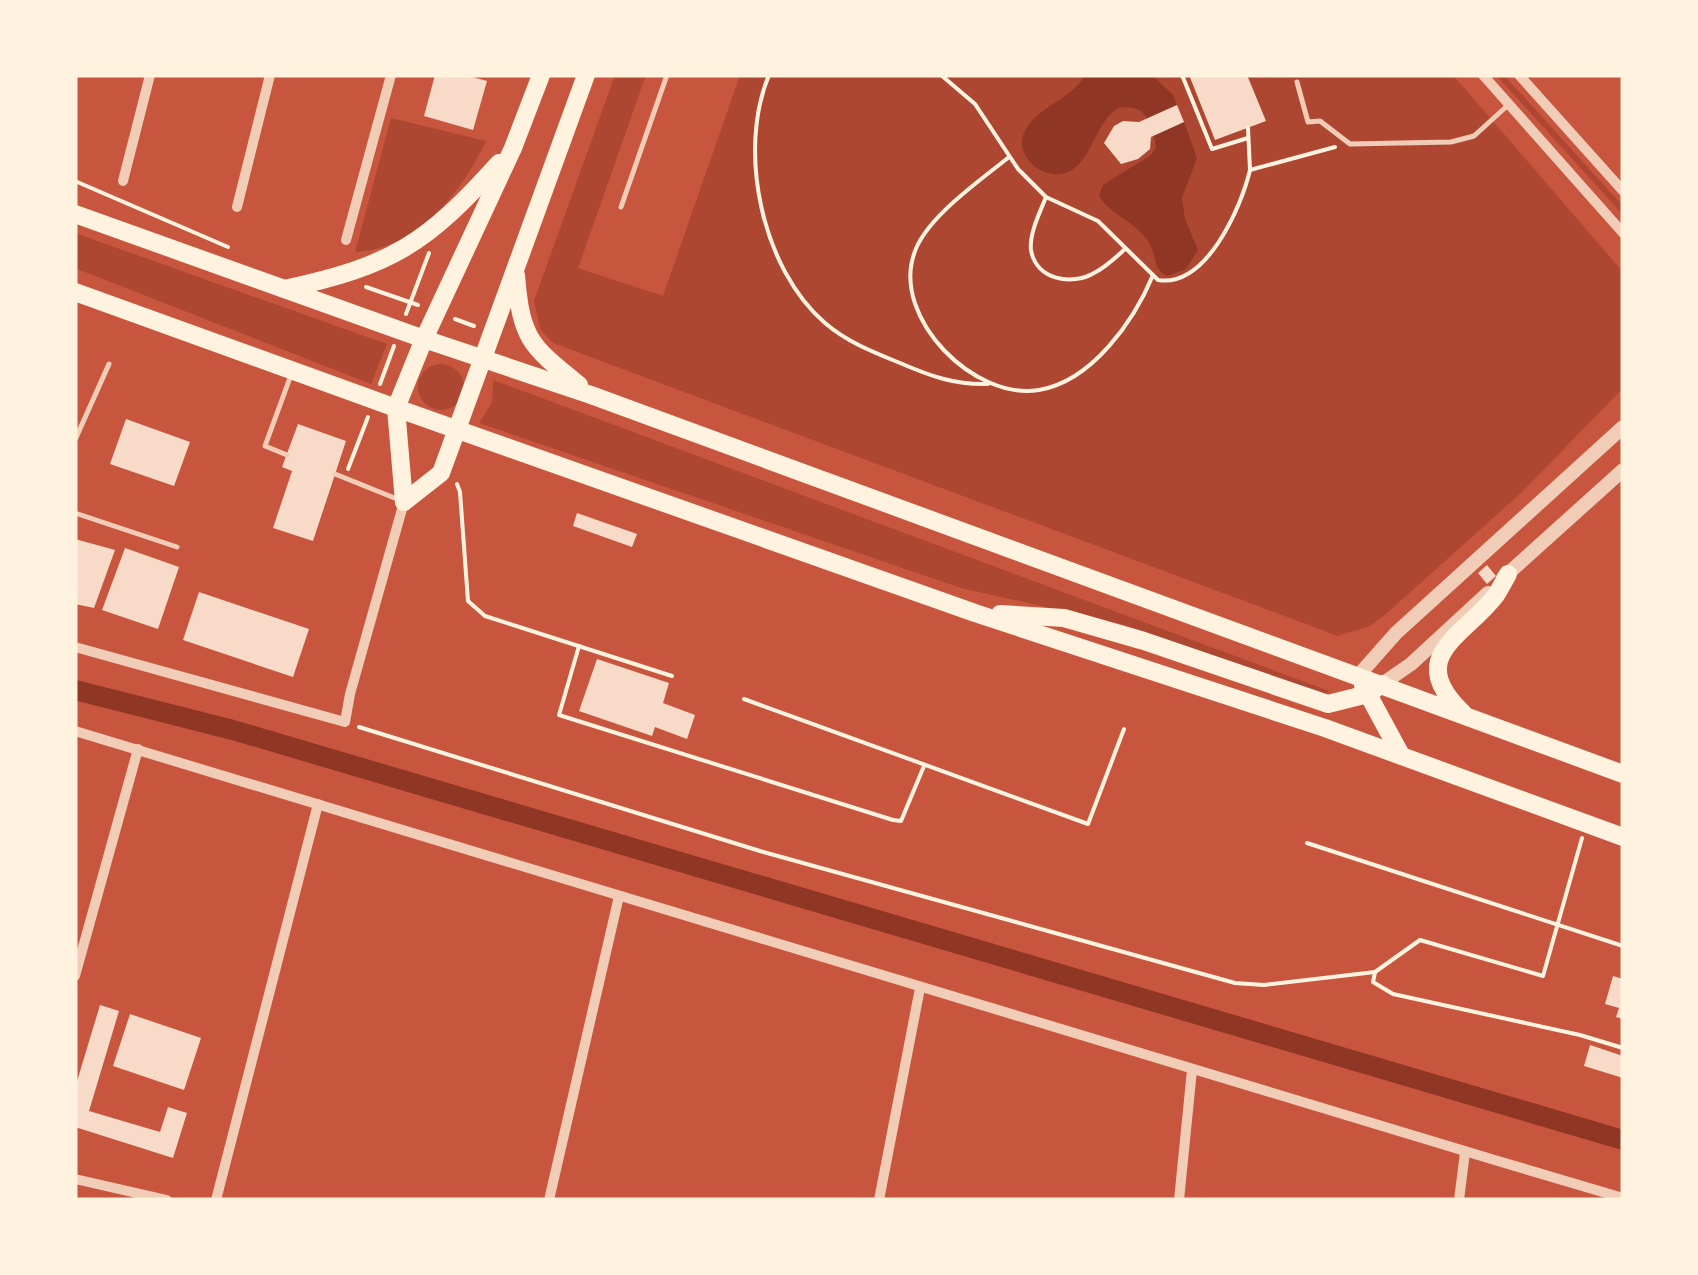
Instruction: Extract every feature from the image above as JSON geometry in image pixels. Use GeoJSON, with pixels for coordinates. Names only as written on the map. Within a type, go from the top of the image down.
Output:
{"type":"FeatureCollection","features":[{"type":"Feature","properties":{"kind":"main road"},"geometry":{"type":"LineString","coordinates":[[404,502],[396,408],[424,338],[513,148],[540,75]]}},
{"type":"Feature","properties":{"kind":"main road"},"geometry":{"type":"LineString","coordinates":[[404,502],[441,473],[586,75]]}},
{"type":"Feature","properties":{"kind":"main road"},"geometry":{"type":"LineString","coordinates":[[284,290],[345,275],[421,240],[448,218],[513,148]]}},
{"type":"Feature","properties":{"kind":"main road"},"geometry":{"type":"LineString","coordinates":[[75,214],[591,395],[1358,676],[1375,689],[1467,716],[1623,774]]}},
{"type":"Feature","properties":{"kind":"main road"},"geometry":{"type":"LineString","coordinates":[[515,266],[518,311],[535,349],[591,395]]}},
{"type":"Feature","properties":{"kind":"main road"},"geometry":{"type":"LineString","coordinates":[[75,292],[975,613],[1401,755],[1623,837]]}},
{"type":"Feature","properties":{"kind":"main road"},"geometry":{"type":"LineString","coordinates":[[1467,716],[1452,702],[1442,684],[1442,649],[1495,596],[1508,574]]}},
{"type":"Feature","properties":{"kind":"main road"},"geometry":{"type":"LineString","coordinates":[[975,613],[1064,618],[1328,704],[1375,689]]}},
{"type":"Feature","properties":{"kind":"main road"},"geometry":{"type":"LineString","coordinates":[[1375,689],[1401,755]]}},
{"type":"Feature","properties":{"kind":"street"},"geometry":{"type":"LineString","coordinates":[[123,181],[150,75]]}},
{"type":"Feature","properties":{"kind":"street"},"geometry":{"type":"LineString","coordinates":[[237,208],[270,75]]}},
{"type":"Feature","properties":{"kind":"street"},"geometry":{"type":"LineString","coordinates":[[346,240],[391,75]]}},
{"type":"Feature","properties":{"kind":"street"},"geometry":{"type":"LineString","coordinates":[[1483,75],[1623,233]]}},
{"type":"Feature","properties":{"kind":"street"},"geometry":{"type":"LineString","coordinates":[[1518,75],[1623,191]]}},
{"type":"Feature","properties":{"kind":"street"},"geometry":{"type":"LineString","coordinates":[[1358,676],[1396,633],[1623,427]]}},
{"type":"Feature","properties":{"kind":"street"},"geometry":{"type":"LineString","coordinates":[[1375,689],[1411,664],[1623,470]]}},
{"type":"Feature","properties":{"kind":"street"},"geometry":{"type":"LineString","coordinates":[[75,647],[345,722],[404,502]]}},
{"type":"Feature","properties":{"kind":"street"},"geometry":{"type":"LineString","coordinates":[[75,731],[1623,1198]]}},
{"type":"Feature","properties":{"kind":"street"},"geometry":{"type":"LineString","coordinates":[[75,976],[138,749]]}},
{"type":"Feature","properties":{"kind":"street"},"geometry":{"type":"LineString","coordinates":[[216,1200],[318,804]]}},
{"type":"Feature","properties":{"kind":"street"},"geometry":{"type":"LineString","coordinates":[[549,1200],[619,896]]}},
{"type":"Feature","properties":{"kind":"street"},"geometry":{"type":"LineString","coordinates":[[879,1200],[920,988]]}},
{"type":"Feature","properties":{"kind":"street"},"geometry":{"type":"LineString","coordinates":[[1178,1200],[1192,1070]]}},
{"type":"Feature","properties":{"kind":"street"},"geometry":{"type":"LineString","coordinates":[[1459,1200],[1465,1152]]}},
{"type":"Feature","properties":{"kind":"street"},"geometry":{"type":"LineString","coordinates":[[75,1178],[167,1200]]}},
{"type":"Feature","properties":{"kind":"lane"},"geometry":{"type":"LineString","coordinates":[[621,207],[667,75]]}},
{"type":"Feature","properties":{"kind":"lane"},"geometry":{"type":"LineString","coordinates":[[1296,82],[1308,122],[1320,121],[1350,144],[1463,140],[1484,128],[1509,104]]}},
{"type":"Feature","properties":{"kind":"lane"},"geometry":{"type":"LineString","coordinates":[[75,440],[109,364]]}},
{"type":"Feature","properties":{"kind":"lane"},"geometry":{"type":"LineString","coordinates":[[286,455],[265,446],[292,372]]}},
{"type":"Feature","properties":{"kind":"lane"},"geometry":{"type":"LineString","coordinates":[[335,474],[404,502]]}},
{"type":"Feature","properties":{"kind":"lane"},"geometry":{"type":"LineString","coordinates":[[75,513],[178,546]]}},
{"type":"Feature","properties":{"kind":"path"},"geometry":{"type":"LineString","coordinates":[[769,75],[758,108],[760,195],[770,242],[792,285],[823,321],[862,347],[940,380],[1010,390],[1036,391],[1058,386],[1081,371],[1116,336],[1153,276]]}},
{"type":"Feature","properties":{"kind":"path"},"geometry":{"type":"LineString","coordinates":[[941,75],[988,119],[1009,157],[1046,198],[1098,221],[1153,276],[1171,282],[1186,276],[1200,263],[1238,210],[1250,170],[1248,128]]}},
{"type":"Feature","properties":{"kind":"path"},"geometry":{"type":"LineString","coordinates":[[1182,75],[1212,149],[1248,138]]}},
{"type":"Feature","properties":{"kind":"path"},"geometry":{"type":"LineString","coordinates":[[1250,170],[1350,144]]}},
{"type":"Feature","properties":{"kind":"path"},"geometry":{"type":"LineString","coordinates":[[988,384],[968,371],[928,330],[911,283],[913,254],[924,235],[962,195],[1009,157]]}},
{"type":"Feature","properties":{"kind":"path"},"geometry":{"type":"LineString","coordinates":[[75,182],[227,247]]}},
{"type":"Feature","properties":{"kind":"path"},"geometry":{"type":"LineString","coordinates":[[1046,198],[1032,251],[1038,265],[1048,274],[1072,280],[1091,276],[1125,249]]}},
{"type":"Feature","properties":{"kind":"path"},"geometry":{"type":"LineString","coordinates":[[345,478],[430,251],[421,240]]}},
{"type":"Feature","properties":{"kind":"path"},"geometry":{"type":"LineString","coordinates":[[441,473],[457,484],[460,492],[468,601],[485,616],[672,676]]}},
{"type":"Feature","properties":{"kind":"path"},"geometry":{"type":"LineString","coordinates":[[578,646],[559,715],[893,820],[901,821],[906,813],[924,766]]}},
{"type":"Feature","properties":{"kind":"path"},"geometry":{"type":"LineString","coordinates":[[744,698],[1088,824],[1124,729]]}},
{"type":"Feature","properties":{"kind":"path"},"geometry":{"type":"LineString","coordinates":[[345,722],[760,851],[1235,983],[1264,985],[1374,972],[1420,940],[1543,976],[1586,823]]}},
{"type":"Feature","properties":{"kind":"path"},"geometry":{"type":"LineString","coordinates":[[1307,842],[1623,946]]}},
{"type":"Feature","properties":{"kind":"path"},"geometry":{"type":"LineString","coordinates":[[1374,972],[1373,982],[1393,994],[1623,1048]]}},
{"type":"Feature","properties":{"kind":"shaded area"},"geometry":{"type":"Polygon","coordinates":[[[615,75],[646,75],[578,268],[663,296],[740,75],[1453,75],[1623,272],[1623,388],[1521,493],[1387,613],[1370,626],[1338,636],[553,343],[540,329],[534,301],[615,75]]]}},
{"type":"Feature","properties":{"kind":"shaded area"},"geometry":{"type":"Polygon","coordinates":[[[1085,75],[1152,75],[1173,95],[1177,105],[1147,119],[1135,108],[1118,108],[1104,122],[1079,164],[1063,174],[1044,172],[1024,152],[1024,133],[1037,116],[1071,91],[1085,75]]]}},
{"type":"Feature","properties":{"kind":"shaded area"},"geometry":{"type":"Polygon","coordinates":[[[1496,75],[1504,75],[1623,206],[1623,215],[1496,75]]]}},
{"type":"Feature","properties":{"kind":"shaded area"},"geometry":{"type":"Polygon","coordinates":[[[391,118],[486,141],[464,180],[434,215],[398,241],[355,252],[391,118]]]}},
{"type":"Feature","properties":{"kind":"shaded area"},"geometry":{"type":"Polygon","coordinates":[[[1184,122],[1197,158],[1182,198],[1185,219],[1198,250],[1186,269],[1167,276],[1159,269],[1143,234],[1099,196],[1103,185],[1151,155],[1156,148],[1154,135],[1184,122]]]}},
{"type":"Feature","properties":{"kind":"shaded area"},"geometry":{"type":"Polygon","coordinates":[[[75,233],[387,344],[371,384],[75,268],[75,233]]]}},
{"type":"Feature","properties":{"kind":"shaded area"},"geometry":{"type":"Polygon","coordinates":[[[441,364],[457,371],[464,387],[457,403],[441,410],[425,403],[418,387],[425,371],[441,364]]]}},
{"type":"Feature","properties":{"kind":"shaded area"},"geometry":{"type":"Polygon","coordinates":[[[493,380],[1329,691],[1324,696],[1122,624],[961,588],[479,423],[492,403],[493,380]]]}},
{"type":"Feature","properties":{"kind":"building"},"geometry":{"type":"Polygon","coordinates":[[[435,75],[465,75],[487,81],[473,130],[424,116],[435,75]]]}},
{"type":"Feature","properties":{"kind":"building"},"geometry":{"type":"Polygon","coordinates":[[[1189,75],[1247,75],[1266,121],[1215,140],[1189,75]]]}},
{"type":"Feature","properties":{"kind":"building"},"geometry":{"type":"Polygon","coordinates":[[[1177,105],[1184,122],[1151,137],[1150,149],[1138,159],[1121,164],[1104,143],[1114,126],[1123,121],[1139,122],[1177,105]]]}},
{"type":"Feature","properties":{"kind":"building"},"geometry":{"type":"Polygon","coordinates":[[[126,419],[190,442],[174,486],[110,464],[126,419]]]}},
{"type":"Feature","properties":{"kind":"building"},"geometry":{"type":"Polygon","coordinates":[[[298,424],[346,441],[313,541],[273,528],[292,471],[282,467],[298,424]]]}},
{"type":"Feature","properties":{"kind":"building"},"geometry":{"type":"Polygon","coordinates":[[[577,513],[637,534],[632,547],[573,526],[577,513]]]}},
{"type":"Feature","properties":{"kind":"building"},"geometry":{"type":"Polygon","coordinates":[[[75,539],[115,550],[94,608],[75,604],[75,539]]]}},
{"type":"Feature","properties":{"kind":"building"},"geometry":{"type":"Polygon","coordinates":[[[125,548],[179,567],[158,629],[102,610],[125,548]]]}},
{"type":"Feature","properties":{"kind":"building"},"geometry":{"type":"Polygon","coordinates":[[[1487,565],[1496,576],[1487,584],[1478,573],[1487,565]]]}},
{"type":"Feature","properties":{"kind":"building"},"geometry":{"type":"Polygon","coordinates":[[[199,592],[309,629],[293,677],[183,640],[199,592]]]}},
{"type":"Feature","properties":{"kind":"building"},"geometry":{"type":"Polygon","coordinates":[[[597,659],[669,683],[663,703],[695,715],[687,739],[655,727],[652,736],[579,711],[597,659]]]}},
{"type":"Feature","properties":{"kind":"building"},"geometry":{"type":"Polygon","coordinates":[[[1613,976],[1623,979],[1623,1019],[1616,1017],[1619,1008],[1605,1004],[1613,976]]]}},
{"type":"Feature","properties":{"kind":"building"},"geometry":{"type":"Polygon","coordinates":[[[100,1005],[119,1011],[89,1111],[160,1132],[168,1107],[187,1113],[173,1158],[75,1127],[75,1088],[100,1005]]]}},
{"type":"Feature","properties":{"kind":"building"},"geometry":{"type":"Polygon","coordinates":[[[130,1014],[201,1038],[184,1090],[113,1066],[130,1014]]]}},
{"type":"Feature","properties":{"kind":"building"},"geometry":{"type":"Polygon","coordinates":[[[1590,1045],[1623,1056],[1623,1078],[1584,1066],[1590,1045]]]}},
{"type":"Feature","properties":{"kind":"waterway"},"geometry":{"type":"LineString","coordinates":[[75,690],[233,730],[1623,1140]]}}]}
